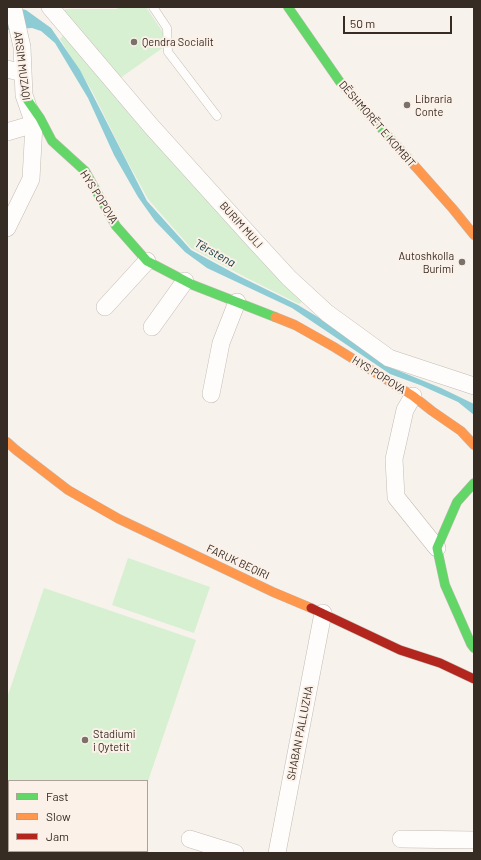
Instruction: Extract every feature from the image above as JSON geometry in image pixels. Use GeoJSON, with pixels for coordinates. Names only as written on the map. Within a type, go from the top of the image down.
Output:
{"type":"FeatureCollection","features":[{"type":"Feature","properties":{"kind":"street","name":"ARSIM MUZAQI"},"geometry":{"type":"LineString","coordinates":[[7,228],[31,179],[34,124],[15,71],[22,47],[13,7]]}},
{"type":"Feature","properties":{"kind":"street","name":"BURIM MULI"},"geometry":{"type":"LineString","coordinates":[[50,7],[155,130],[254,240],[289,278],[328,313],[389,358],[474,386]]}},
{"type":"Feature","properties":{"kind":"street","name":"DËSHMORËT E KOMBIT"},"geometry":{"type":"LineString","coordinates":[[288,7],[340,82],[453,209],[474,235]]}},
{"type":"Feature","properties":{"kind":"street","name":"HYS POPOVA"},"geometry":{"type":"LineString","coordinates":[[24,95],[40,118],[52,141],[85,171],[116,226],[147,261],[193,285],[295,325],[334,347],[413,396],[461,431],[474,445]]}},
{"type":"Feature","properties":{"kind":"street"},"geometry":{"type":"LineString","coordinates":[[7,132],[34,124]]}},
{"type":"Feature","properties":{"kind":"street"},"geometry":{"type":"LineString","coordinates":[[105,307],[147,261]]}},
{"type":"Feature","properties":{"kind":"street"},"geometry":{"type":"LineString","coordinates":[[152,327],[185,281]]}},
{"type":"Feature","properties":{"kind":"street"},"geometry":{"type":"LineString","coordinates":[[211,394],[221,343],[237,302]]}},
{"type":"Feature","properties":{"kind":"street","name":"HYS POPOVA"},"geometry":{"type":"LineString","coordinates":[[413,396],[404,410],[394,459],[396,497],[437,548]]}},
{"type":"Feature","properties":{"kind":"street","name":"FARUK BEQIRI"},"geometry":{"type":"LineString","coordinates":[[7,442],[68,490],[119,519],[400,650],[440,663],[474,679]]}},
{"type":"Feature","properties":{"kind":"street"},"geometry":{"type":"LineString","coordinates":[[454,670],[467,660],[472,646],[445,585],[437,548],[457,502],[474,483]]}},
{"type":"Feature","properties":{"kind":"street","name":"SHABAN PALLUZHA"},"geometry":{"type":"LineString","coordinates":[[277,853],[323,613]]}},
{"type":"Feature","properties":{"kind":"street"},"geometry":{"type":"LineString","coordinates":[[190,839],[235,853]]}},
{"type":"Feature","properties":{"kind":"street"},"geometry":{"type":"LineString","coordinates":[[401,839],[474,840]]}},
{"type":"Feature","properties":{"kind":"lane"},"geometry":{"type":"LineString","coordinates":[[153,7],[167,28],[168,52],[216,116]]}},
{"type":"Feature","properties":{"kind":"green space"},"geometry":{"type":"Polygon","coordinates":[[[119,7],[146,7],[166,37],[164,47],[116,81],[64,15],[65,9],[117,9],[119,7]]]}},
{"type":"Feature","properties":{"kind":"green space"},"geometry":{"type":"Polygon","coordinates":[[[67,32],[308,297],[299,304],[191,248],[148,199],[92,91],[60,39],[67,32]]]}},
{"type":"Feature","properties":{"kind":"green space"},"geometry":{"type":"Polygon","coordinates":[[[128,558],[210,587],[194,633],[112,605],[128,558]]]}},
{"type":"Feature","properties":{"kind":"green space","name":"Stadiumi i Qytetit"},"geometry":{"type":"Polygon","coordinates":[[[44,588],[196,640],[148,781],[8,780],[8,824],[7,698],[44,588]]]}},
{"type":"Feature","properties":{"kind":"green space"},"geometry":{"type":"Polygon","coordinates":[[[88,852],[124,852],[124,853],[88,852]]]}},
{"type":"Feature","properties":{"kind":"water"},"geometry":{"type":"Polygon","coordinates":[[[12,7],[26,10],[51,28],[80,70],[147,201],[191,250],[298,305],[331,325],[392,368],[441,388],[474,404],[474,415],[458,402],[420,385],[390,374],[292,308],[207,268],[185,252],[155,221],[138,197],[114,155],[88,98],[55,43],[41,31],[32,28],[7,30],[7,9],[12,7]]]}},
{"type":"Feature","properties":{"kind":"traffic: fast"},"geometry":{"type":"LineString","coordinates":[[288,7],[340,82],[414,165]]}},
{"type":"Feature","properties":{"kind":"traffic: fast"},"geometry":{"type":"LineString","coordinates":[[24,95],[40,118],[52,141],[85,171],[116,226],[147,261],[193,285],[275,317]]}},
{"type":"Feature","properties":{"kind":"traffic: fast"},"geometry":{"type":"LineString","coordinates":[[474,483],[457,502],[437,548],[445,585],[474,648]]}},
{"type":"Feature","properties":{"kind":"traffic: slow"},"geometry":{"type":"LineString","coordinates":[[414,165],[474,235]]}},
{"type":"Feature","properties":{"kind":"traffic: slow"},"geometry":{"type":"LineString","coordinates":[[275,317],[295,325],[334,347],[413,396],[461,431],[474,445]]}},
{"type":"Feature","properties":{"kind":"traffic: slow"},"geometry":{"type":"LineString","coordinates":[[7,442],[68,490],[119,519],[273,592],[311,608]]}},
{"type":"Feature","properties":{"kind":"traffic: jam"},"geometry":{"type":"LineString","coordinates":[[311,608],[400,650],[440,663],[474,679]]}},
{"type":"Feature","properties":{"kind":"place","name":"Qendra Socialit"},"geometry":{"type":"Point","coordinates":[134,42]}},
{"type":"Feature","properties":{"kind":"place","name":"Libraria Conte"},"geometry":{"type":"Point","coordinates":[407,105]}},
{"type":"Feature","properties":{"kind":"place","name":"Autoshkolla Burimi"},"geometry":{"type":"Point","coordinates":[462,262]}},
{"type":"Feature","properties":{"kind":"place","name":"Stadiumi i Qytetit"},"geometry":{"type":"Point","coordinates":[85,740]}},
{"type":"Feature","properties":{"kind":"water label","name":"Tërstena"},"geometry":{"type":"Point","coordinates":[215,253]}}]}
